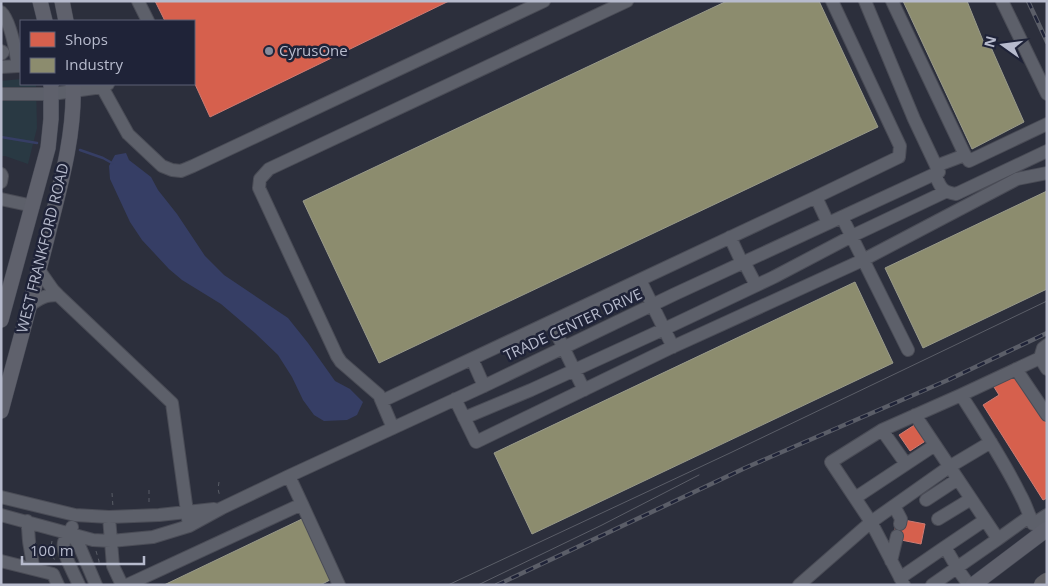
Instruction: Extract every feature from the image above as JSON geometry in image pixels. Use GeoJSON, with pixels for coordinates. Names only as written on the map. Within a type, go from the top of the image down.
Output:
{"type":"FeatureCollection","features":[{"type":"Feature","properties":{"kind":"highway"},"geometry":{"type":"LineString","coordinates":[[1043,585],[1047,582]]}},
{"type":"Feature","properties":{"kind":"main road"},"geometry":{"type":"LineString","coordinates":[[40,1],[44,20]]}},
{"type":"Feature","properties":{"kind":"main road"},"geometry":{"type":"LineString","coordinates":[[62,1],[66,20]]}},
{"type":"Feature","properties":{"kind":"main road","name":"WEST FRANKFORD ROAD"},"geometry":{"type":"LineString","coordinates":[[1,411],[65,167],[70,139],[74,88]]}},
{"type":"Feature","properties":{"kind":"main road","name":"WEST FRANKFORD ROAD"},"geometry":{"type":"LineString","coordinates":[[1,320],[48,148],[51,89]]}},
{"type":"Feature","properties":{"kind":"main road"},"geometry":{"type":"LineString","coordinates":[[971,585],[1037,526]]}},
{"type":"Feature","properties":{"kind":"street"},"geometry":{"type":"LineString","coordinates":[[138,1],[148,20]]}},
{"type":"Feature","properties":{"kind":"street"},"geometry":{"type":"LineString","coordinates":[[1,94],[105,85],[128,134],[162,166],[181,171],[544,1]]}},
{"type":"Feature","properties":{"kind":"street"},"geometry":{"type":"LineString","coordinates":[[393,428],[379,395],[341,362],[337,356],[259,188],[262,175],[269,169],[628,1]]}},
{"type":"Feature","properties":{"kind":"street"},"geometry":{"type":"LineString","coordinates":[[382,401],[899,157],[900,146],[832,1]]}},
{"type":"Feature","properties":{"kind":"street"},"geometry":{"type":"LineString","coordinates":[[865,1],[937,170],[940,187],[945,192],[956,194],[1047,151]]}},
{"type":"Feature","properties":{"kind":"street"},"geometry":{"type":"LineString","coordinates":[[892,1],[969,161],[1047,124]]}},
{"type":"Feature","properties":{"kind":"street"},"geometry":{"type":"LineString","coordinates":[[1002,1],[1047,94]]}},
{"type":"Feature","properties":{"kind":"street"},"geometry":{"type":"LineString","coordinates":[[1,12],[5,15],[13,39],[18,66],[1,67]]}},
{"type":"Feature","properties":{"kind":"street"},"geometry":{"type":"LineString","coordinates":[[2,52],[13,39]]}},
{"type":"Feature","properties":{"kind":"street","name":"TRADE CENTER DRIVE"},"geometry":{"type":"LineString","coordinates":[[1,497],[75,515],[111,512],[159,515],[186,512],[221,503],[289,476],[484,386],[652,305],[842,217],[965,154]]}},
{"type":"Feature","properties":{"kind":"street"},"geometry":{"type":"LineString","coordinates":[[455,399],[476,442],[673,347],[864,260],[1017,179],[1047,173]]}},
{"type":"Feature","properties":{"kind":"street"},"geometry":{"type":"LineString","coordinates":[[1,174],[1,182]]}},
{"type":"Feature","properties":{"kind":"street"},"geometry":{"type":"LineString","coordinates":[[464,418],[665,329],[945,192]]}},
{"type":"Feature","properties":{"kind":"street"},"geometry":{"type":"LineString","coordinates":[[816,197],[828,223]]}},
{"type":"Feature","properties":{"kind":"street"},"geometry":{"type":"LineString","coordinates":[[1,199],[33,206]]}},
{"type":"Feature","properties":{"kind":"street"},"geometry":{"type":"LineString","coordinates":[[842,217],[908,350]]}},
{"type":"Feature","properties":{"kind":"street"},"geometry":{"type":"LineString","coordinates":[[730,238],[756,285]]}},
{"type":"Feature","properties":{"kind":"street"},"geometry":{"type":"LineString","coordinates":[[39,270],[53,290],[172,403],[189,526]]}},
{"type":"Feature","properties":{"kind":"street"},"geometry":{"type":"LineString","coordinates":[[640,280],[673,347]]}},
{"type":"Feature","properties":{"kind":"street"},"geometry":{"type":"LineString","coordinates":[[30,304],[40,297],[58,295]]}},
{"type":"Feature","properties":{"kind":"street"},"geometry":{"type":"LineString","coordinates":[[551,322],[584,390]]}},
{"type":"Feature","properties":{"kind":"street"},"geometry":{"type":"LineString","coordinates":[[985,520],[945,547],[901,583],[871,522],[831,462],[882,430],[1016,369],[1043,363],[1043,348],[1047,345]]}},
{"type":"Feature","properties":{"kind":"street"},"geometry":{"type":"LineString","coordinates":[[472,359],[484,386]]}},
{"type":"Feature","properties":{"kind":"street"},"geometry":{"type":"LineString","coordinates":[[1016,369],[1047,415]]}},
{"type":"Feature","properties":{"kind":"street"},"geometry":{"type":"LineString","coordinates":[[961,395],[991,442],[1037,526]]}},
{"type":"Feature","properties":{"kind":"street"},"geometry":{"type":"LineString","coordinates":[[915,415],[998,539]]}},
{"type":"Feature","properties":{"kind":"street"},"geometry":{"type":"LineString","coordinates":[[882,430],[906,464]]}},
{"type":"Feature","properties":{"kind":"street"},"geometry":{"type":"LineString","coordinates":[[799,585],[871,522],[950,467],[991,442]]}},
{"type":"Feature","properties":{"kind":"street"},"geometry":{"type":"LineString","coordinates":[[855,498],[935,445]]}},
{"type":"Feature","properties":{"kind":"street"},"geometry":{"type":"LineString","coordinates":[[289,476],[339,585]]}},
{"type":"Feature","properties":{"kind":"street"},"geometry":{"type":"LineString","coordinates":[[926,500],[958,480]]}},
{"type":"Feature","properties":{"kind":"street"},"geometry":{"type":"LineString","coordinates":[[938,519],[971,499]]}},
{"type":"Feature","properties":{"kind":"street","name":"TRADE CENTER DRIVE"},"geometry":{"type":"LineString","coordinates":[[1,514],[93,540],[111,541],[153,537],[189,526],[221,503]]}},
{"type":"Feature","properties":{"kind":"street"},"geometry":{"type":"LineString","coordinates":[[127,585],[302,504]]}},
{"type":"Feature","properties":{"kind":"street"},"geometry":{"type":"LineString","coordinates":[[891,561],[901,519],[894,506]]}},
{"type":"Feature","properties":{"kind":"street"},"geometry":{"type":"LineString","coordinates":[[111,512],[113,566],[122,585]]}},
{"type":"Feature","properties":{"kind":"street"},"geometry":{"type":"LineString","coordinates":[[75,515],[70,533],[64,542],[64,549],[79,585]]}},
{"type":"Feature","properties":{"kind":"street"},"geometry":{"type":"LineString","coordinates":[[932,585],[998,539],[1037,526],[1047,515]]}},
{"type":"Feature","properties":{"kind":"street"},"geometry":{"type":"LineString","coordinates":[[27,521],[33,569]]}},
{"type":"Feature","properties":{"kind":"street"},"geometry":{"type":"LineString","coordinates":[[70,533],[78,545],[96,585]]}},
{"type":"Feature","properties":{"kind":"street"},"geometry":{"type":"LineString","coordinates":[[945,547],[971,585]]}},
{"type":"Feature","properties":{"kind":"street"},"geometry":{"type":"LineString","coordinates":[[1,561],[53,574],[58,585]]}},
{"type":"Feature","properties":{"kind":"path"},"geometry":{"type":"LineString","coordinates":[[219,482],[218,489],[221,503]]}},
{"type":"Feature","properties":{"kind":"path"},"geometry":{"type":"LineString","coordinates":[[149,490],[149,503]]}},
{"type":"Feature","properties":{"kind":"path"},"geometry":{"type":"LineString","coordinates":[[111,512],[112,493]]}},
{"type":"Feature","properties":{"kind":"shaded area"},"geometry":{"type":"Polygon","coordinates":[[[20,79],[20,85],[36,85],[37,128],[28,164],[1,156],[1,81],[20,79]]]}},
{"type":"Feature","properties":{"kind":"water"},"geometry":{"type":"Polygon","coordinates":[[[126,153],[129,160],[151,177],[158,190],[177,214],[205,256],[224,275],[288,318],[335,381],[350,389],[363,402],[357,415],[347,420],[324,421],[314,415],[303,400],[292,377],[278,355],[221,304],[182,280],[142,240],[130,222],[110,179],[109,166],[115,155],[126,153]]]}},
{"type":"Feature","properties":{"kind":"building: Shops","name":"CyrusOne"},"geometry":{"type":"Polygon","coordinates":[[[155,1],[449,1],[210,117],[195,84],[195,20],[164,20],[155,1]]]}},
{"type":"Feature","properties":{"kind":"building: Shops"},"geometry":{"type":"Polygon","coordinates":[[[1015,374],[1047,424],[1047,498],[1043,500],[983,405],[999,395],[994,387],[1015,374]]]}},
{"type":"Feature","properties":{"kind":"building: Shops"},"geometry":{"type":"Polygon","coordinates":[[[916,424],[927,440],[910,451],[899,435],[916,424]]]}},
{"type":"Feature","properties":{"kind":"building: Shops"},"geometry":{"type":"Polygon","coordinates":[[[904,520],[925,524],[921,544],[901,540],[894,535],[896,524],[904,520]]]}},
{"type":"Feature","properties":{"kind":"building: Industry"},"geometry":{"type":"Polygon","coordinates":[[[727,1],[819,1],[878,127],[379,363],[303,201],[727,1]]]}},
{"type":"Feature","properties":{"kind":"building: Industry"},"geometry":{"type":"Polygon","coordinates":[[[903,1],[967,1],[986,48],[990,45],[1024,122],[972,149],[903,1]]]}},
{"type":"Feature","properties":{"kind":"building: Industry"},"geometry":{"type":"Polygon","coordinates":[[[1047,191],[1047,289],[923,348],[885,268],[1047,191]]]}},
{"type":"Feature","properties":{"kind":"building: Industry"},"geometry":{"type":"Polygon","coordinates":[[[855,282],[893,363],[532,534],[494,453],[855,282]]]}},
{"type":"Feature","properties":{"kind":"building: Industry"},"geometry":{"type":"Polygon","coordinates":[[[302,519],[330,580],[320,585],[164,585],[302,519]]]}},
{"type":"Feature","properties":{"kind":"waterway"},"geometry":{"type":"LineString","coordinates":[[1,137],[37,143]]}},
{"type":"Feature","properties":{"kind":"waterway"},"geometry":{"type":"LineString","coordinates":[[80,150],[112,163]]}},
{"type":"Feature","properties":{"kind":"tram line"},"geometry":{"type":"LineString","coordinates":[[448,585],[730,453],[1047,301]]}},
{"type":"Feature","properties":{"kind":"tram line"},"geometry":{"type":"LineString","coordinates":[[478,585],[602,525],[699,475]]}},
{"type":"Feature","properties":{"kind":"railway"},"geometry":{"type":"LineString","coordinates":[[1028,1],[1047,42]]}},
{"type":"Feature","properties":{"kind":"railway"},"geometry":{"type":"LineString","coordinates":[[497,585],[745,468],[948,380],[1047,333]]}},
{"type":"Feature","properties":{"kind":"place","name":"CyrusOne"},"geometry":{"type":"Point","coordinates":[269,51]}}]}
